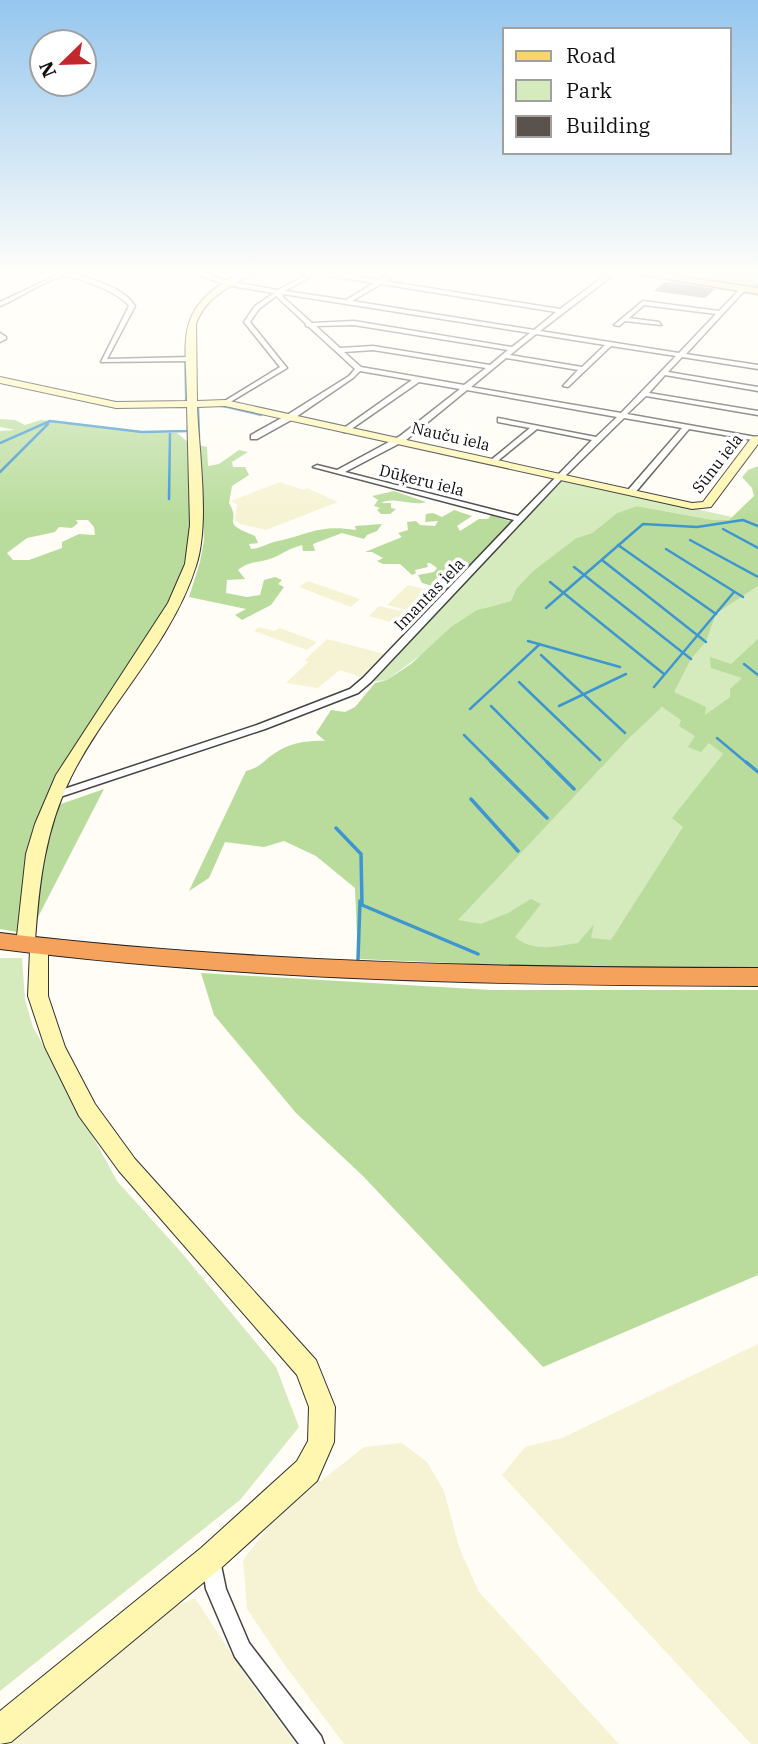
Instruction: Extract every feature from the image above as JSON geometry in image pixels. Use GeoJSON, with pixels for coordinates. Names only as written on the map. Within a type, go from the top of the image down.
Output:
{"type":"FeatureCollection","features":[{"type":"Feature","properties":{"kind":"highway"},"geometry":{"type":"LineString","coordinates":[[0,941],[147,958],[304,969],[463,975],[758,977]]}},
{"type":"Feature","properties":{"kind":"street"},"geometry":{"type":"LineString","coordinates":[[107,353],[103,361],[191,359]]}},
{"type":"Feature","properties":{"kind":"street"},"geometry":{"type":"LineString","coordinates":[[0,1731],[211,1558],[307,1471],[320,1442],[322,1407],[307,1368],[127,1165],[87,1110],[55,1047],[38,996],[32,946],[31,881],[38,841],[64,775],[175,603],[188,576],[196,525],[191,353]]}},
{"type":"Feature","properties":{"kind":"street"},"geometry":{"type":"LineString","coordinates":[[225,403],[284,368],[272,353]]}},
{"type":"Feature","properties":{"kind":"street"},"geometry":{"type":"LineString","coordinates":[[340,353],[359,369],[757,439]]}},
{"type":"Feature","properties":{"kind":"street"},"geometry":{"type":"LineString","coordinates":[[405,353],[491,368]]}},
{"type":"Feature","properties":{"kind":"street"},"geometry":{"type":"LineString","coordinates":[[338,472],[396,440],[509,353]]}},
{"type":"Feature","properties":{"kind":"street"},"geometry":{"type":"LineString","coordinates":[[566,386],[572,379],[562,376],[580,369],[598,353]]}},
{"type":"Feature","properties":{"kind":"street"},"geometry":{"type":"LineString","coordinates":[[677,353],[757,365]]}},
{"type":"Feature","properties":{"kind":"street"},"geometry":{"type":"LineString","coordinates":[[699,353],[704,357]]}},
{"type":"Feature","properties":{"kind":"street","name":"Imantas iela"},"geometry":{"type":"LineString","coordinates":[[56,795],[261,727],[354,691],[368,680],[559,477],[681,354]]}},
{"type":"Feature","properties":{"kind":"street"},"geometry":{"type":"LineString","coordinates":[[506,356],[580,369]]}},
{"type":"Feature","properties":{"kind":"street"},"geometry":{"type":"LineString","coordinates":[[254,437],[290,418],[359,369]]}},
{"type":"Feature","properties":{"kind":"street"},"geometry":{"type":"LineString","coordinates":[[663,373],[758,389]]}},
{"type":"Feature","properties":{"kind":"street"},"geometry":{"type":"LineString","coordinates":[[347,430],[418,379]]}},
{"type":"Feature","properties":{"kind":"street","name":"Nauču iela"},"geometry":{"type":"LineString","coordinates":[[0,380],[134,407],[192,402],[225,403],[702,507]]}},
{"type":"Feature","properties":{"kind":"street"},"geometry":{"type":"LineString","coordinates":[[644,394],[758,413]]}},
{"type":"Feature","properties":{"kind":"street"},"geometry":{"type":"LineString","coordinates":[[501,420],[597,439]]}},
{"type":"Feature","properties":{"kind":"street"},"geometry":{"type":"LineString","coordinates":[[494,462],[535,427]]}},
{"type":"Feature","properties":{"kind":"street"},"geometry":{"type":"LineString","coordinates":[[631,492],[687,427]]}},
{"type":"Feature","properties":{"kind":"street","name":"Sūnu iela"},"geometry":{"type":"LineString","coordinates":[[702,507],[707,505],[757,439]]}},
{"type":"Feature","properties":{"kind":"street","name":"Dūķeru iela"},"geometry":{"type":"LineString","coordinates":[[317,467],[521,519]]}},
{"type":"Feature","properties":{"kind":"street"},"geometry":{"type":"LineString","coordinates":[[211,1558],[216,1589],[242,1650],[313,1744]]}},
{"type":"Feature","properties":{"kind":"shaded area"},"geometry":{"type":"Polygon","coordinates":[[[280,482],[304,490],[307,488],[338,502],[266,530],[240,524],[235,520],[237,504],[231,501],[280,482]]]}},
{"type":"Feature","properties":{"kind":"shaded area"},"geometry":{"type":"Polygon","coordinates":[[[308,581],[360,599],[351,607],[299,587],[308,581]]]}},
{"type":"Feature","properties":{"kind":"shaded area"},"geometry":{"type":"Polygon","coordinates":[[[408,585],[443,593],[423,614],[387,605],[408,585]]]}},
{"type":"Feature","properties":{"kind":"shaded area"},"geometry":{"type":"Polygon","coordinates":[[[379,606],[423,616],[411,628],[369,616],[379,606]]]}},
{"type":"Feature","properties":{"kind":"shaded area"},"geometry":{"type":"Polygon","coordinates":[[[259,627],[274,631],[280,628],[317,642],[307,650],[254,631],[259,627]]]}},
{"type":"Feature","properties":{"kind":"shaded area"},"geometry":{"type":"Polygon","coordinates":[[[327,639],[388,655],[363,678],[340,670],[318,688],[286,683],[327,639]]]}},
{"type":"Feature","properties":{"kind":"shaded area"},"geometry":{"type":"Polygon","coordinates":[[[758,1344],[758,1744],[751,1744],[502,1475],[525,1447],[562,1438],[758,1344]]]}},
{"type":"Feature","properties":{"kind":"shaded area"},"geometry":{"type":"Polygon","coordinates":[[[402,1443],[427,1462],[444,1491],[459,1547],[479,1592],[619,1744],[344,1744],[284,1664],[247,1609],[243,1560],[278,1515],[364,1447],[402,1443]]]}},
{"type":"Feature","properties":{"kind":"shaded area"},"geometry":{"type":"Polygon","coordinates":[[[195,1598],[252,1685],[296,1744],[11,1744],[171,1608],[195,1598]]]}},
{"type":"Feature","properties":{"kind":"green space"},"geometry":{"type":"Polygon","coordinates":[[[0,419],[15,420],[25,425],[41,420],[142,432],[177,433],[189,443],[190,539],[176,596],[49,795],[24,882],[17,932],[0,929],[0,431],[15,430],[0,427],[0,419]],[[76,520],[78,523],[72,528],[59,527],[55,532],[27,538],[7,553],[13,560],[29,560],[62,548],[62,542],[79,534],[95,535],[94,527],[88,520],[76,520]]]}},
{"type":"Feature","properties":{"kind":"green space"},"geometry":{"type":"Polygon","coordinates":[[[199,445],[207,447],[208,466],[219,464],[239,450],[248,452],[232,462],[233,467],[245,467],[249,475],[232,486],[229,503],[234,525],[255,536],[258,543],[249,544],[251,549],[324,529],[356,530],[355,526],[382,524],[377,531],[364,539],[342,533],[313,544],[315,551],[303,551],[302,545],[238,570],[245,579],[227,580],[226,593],[247,597],[260,595],[264,580],[275,577],[282,580],[278,584],[284,587],[271,605],[242,620],[235,615],[246,609],[189,597],[204,540],[199,445]]]}},
{"type":"Feature","properties":{"kind":"green space"},"geometry":{"type":"Polygon","coordinates":[[[758,466],[758,586],[716,614],[706,642],[691,659],[674,692],[706,707],[705,715],[730,697],[730,689],[742,678],[711,668],[710,657],[731,664],[758,639],[758,967],[543,967],[358,959],[355,888],[316,856],[284,841],[264,847],[225,842],[209,878],[189,891],[246,771],[286,747],[325,741],[316,733],[331,710],[345,712],[355,707],[375,683],[387,680],[411,664],[451,627],[477,610],[511,601],[516,589],[533,571],[576,538],[592,533],[617,513],[637,506],[713,520],[729,520],[754,496],[752,488],[742,477],[748,470],[758,466]],[[662,707],[629,738],[458,920],[481,924],[508,913],[531,899],[541,904],[515,937],[522,942],[537,947],[578,943],[594,924],[591,938],[611,940],[683,827],[672,818],[723,754],[709,743],[701,752],[688,747],[695,736],[679,726],[681,720],[662,707]]]}},
{"type":"Feature","properties":{"kind":"green space"},"geometry":{"type":"Polygon","coordinates":[[[566,480],[732,517],[729,521],[713,520],[637,506],[617,513],[592,533],[576,538],[533,571],[516,589],[511,601],[484,608],[387,680],[370,682],[559,483],[566,480]]]}},
{"type":"Feature","properties":{"kind":"green space"},"geometry":{"type":"Polygon","coordinates":[[[394,491],[426,502],[387,501],[381,503],[391,503],[391,508],[396,509],[390,514],[381,514],[377,510],[380,508],[374,506],[378,500],[372,496],[394,491]]]}},
{"type":"Feature","properties":{"kind":"green space"},"geometry":{"type":"Polygon","coordinates":[[[454,510],[472,516],[457,526],[460,531],[479,519],[488,519],[491,515],[517,521],[472,568],[466,567],[464,577],[450,581],[455,586],[443,588],[422,583],[418,575],[434,572],[437,568],[430,563],[427,563],[428,567],[415,570],[416,573],[412,575],[400,564],[383,564],[377,561],[383,558],[372,552],[365,552],[402,537],[398,533],[408,530],[407,522],[416,521],[420,525],[435,526],[438,521],[425,522],[426,514],[433,513],[442,517],[454,510]]]}},
{"type":"Feature","properties":{"kind":"green space"},"geometry":{"type":"Polygon","coordinates":[[[758,586],[758,944],[572,963],[457,920],[655,705],[663,708],[691,659],[706,642],[716,614],[758,586]]]}},
{"type":"Feature","properties":{"kind":"green space"},"geometry":{"type":"Polygon","coordinates":[[[104,789],[33,931],[47,830],[58,805],[104,789]]]}},
{"type":"Feature","properties":{"kind":"green space"},"geometry":{"type":"Polygon","coordinates":[[[0,958],[22,958],[25,1000],[33,1027],[117,1181],[181,1252],[276,1367],[299,1427],[240,1500],[0,1691],[0,958]]]}},
{"type":"Feature","properties":{"kind":"green space"},"geometry":{"type":"Polygon","coordinates":[[[201,973],[491,990],[758,990],[758,1275],[543,1367],[364,1177],[296,1113],[214,1015],[201,973]]]}},
{"type":"Feature","properties":{"kind":"waterway"},"geometry":{"type":"LineString","coordinates":[[185,362],[186,401]]}},
{"type":"Feature","properties":{"kind":"waterway"},"geometry":{"type":"LineString","coordinates":[[219,405],[261,415]]}},
{"type":"Feature","properties":{"kind":"waterway"},"geometry":{"type":"LineString","coordinates":[[199,437],[198,406],[201,406]]}},
{"type":"Feature","properties":{"kind":"waterway"},"geometry":{"type":"LineString","coordinates":[[0,443],[50,421],[142,432],[188,431],[188,427]]}},
{"type":"Feature","properties":{"kind":"waterway"},"geometry":{"type":"LineString","coordinates":[[0,472],[48,424]]}},
{"type":"Feature","properties":{"kind":"waterway"},"geometry":{"type":"LineString","coordinates":[[169,499],[170,432]]}},
{"type":"Feature","properties":{"kind":"waterway"},"geometry":{"type":"LineString","coordinates":[[618,545],[643,524],[697,527],[743,520],[758,526]]}},
{"type":"Feature","properties":{"kind":"waterway"},"geometry":{"type":"LineString","coordinates":[[723,529],[758,548]]}},
{"type":"Feature","properties":{"kind":"waterway"},"geometry":{"type":"LineString","coordinates":[[690,540],[758,577]]}},
{"type":"Feature","properties":{"kind":"waterway"},"geometry":{"type":"LineString","coordinates":[[584,575],[618,545]]}},
{"type":"Feature","properties":{"kind":"waterway"},"geometry":{"type":"LineString","coordinates":[[618,545],[716,614]]}},
{"type":"Feature","properties":{"kind":"waterway"},"geometry":{"type":"LineString","coordinates":[[666,549],[743,597]]}},
{"type":"Feature","properties":{"kind":"waterway"},"geometry":{"type":"LineString","coordinates":[[602,560],[698,635]]}},
{"type":"Feature","properties":{"kind":"waterway"},"geometry":{"type":"LineString","coordinates":[[574,567],[584,575]]}},
{"type":"Feature","properties":{"kind":"waterway"},"geometry":{"type":"LineString","coordinates":[[563,593],[584,575]]}},
{"type":"Feature","properties":{"kind":"waterway"},"geometry":{"type":"LineString","coordinates":[[584,575],[683,653]]}},
{"type":"Feature","properties":{"kind":"waterway"},"geometry":{"type":"LineString","coordinates":[[550,582],[563,593]]}},
{"type":"Feature","properties":{"kind":"waterway"},"geometry":{"type":"LineString","coordinates":[[716,614],[734,592]]}},
{"type":"Feature","properties":{"kind":"waterway"},"geometry":{"type":"LineString","coordinates":[[546,608],[563,593]]}},
{"type":"Feature","properties":{"kind":"waterway"},"geometry":{"type":"LineString","coordinates":[[563,593],[664,674]]}},
{"type":"Feature","properties":{"kind":"waterway"},"geometry":{"type":"LineString","coordinates":[[698,635],[716,614]]}},
{"type":"Feature","properties":{"kind":"waterway"},"geometry":{"type":"LineString","coordinates":[[683,653],[698,635]]}},
{"type":"Feature","properties":{"kind":"waterway"},"geometry":{"type":"LineString","coordinates":[[698,635],[706,642]]}},
{"type":"Feature","properties":{"kind":"waterway"},"geometry":{"type":"LineString","coordinates":[[528,641],[540,644]]}},
{"type":"Feature","properties":{"kind":"waterway"},"geometry":{"type":"LineString","coordinates":[[470,709],[540,644]]}},
{"type":"Feature","properties":{"kind":"waterway"},"geometry":{"type":"LineString","coordinates":[[540,644],[620,667]]}},
{"type":"Feature","properties":{"kind":"waterway"},"geometry":{"type":"LineString","coordinates":[[654,687],[683,653]]}},
{"type":"Feature","properties":{"kind":"waterway"},"geometry":{"type":"LineString","coordinates":[[683,653],[691,659]]}},
{"type":"Feature","properties":{"kind":"waterway"},"geometry":{"type":"LineString","coordinates":[[541,655],[583,694]]}},
{"type":"Feature","properties":{"kind":"waterway"},"geometry":{"type":"LineString","coordinates":[[744,664],[758,675]]}},
{"type":"Feature","properties":{"kind":"waterway"},"geometry":{"type":"LineString","coordinates":[[583,694],[626,674]]}},
{"type":"Feature","properties":{"kind":"waterway"},"geometry":{"type":"LineString","coordinates":[[519,682],[600,760]]}},
{"type":"Feature","properties":{"kind":"waterway"},"geometry":{"type":"LineString","coordinates":[[559,706],[583,694]]}},
{"type":"Feature","properties":{"kind":"waterway"},"geometry":{"type":"LineString","coordinates":[[583,694],[625,733]]}},
{"type":"Feature","properties":{"kind":"waterway"},"geometry":{"type":"LineString","coordinates":[[491,706],[574,789]]}},
{"type":"Feature","properties":{"kind":"waterway"},"geometry":{"type":"LineString","coordinates":[[464,735],[547,818]]}},
{"type":"Feature","properties":{"kind":"waterway"},"geometry":{"type":"LineString","coordinates":[[717,738],[748,764]]}},
{"type":"Feature","properties":{"kind":"waterway"},"geometry":{"type":"LineString","coordinates":[[746,762],[758,772]]}},
{"type":"Feature","properties":{"kind":"waterway"},"geometry":{"type":"LineString","coordinates":[[471,799],[518,851]]}},
{"type":"Feature","properties":{"kind":"waterway"},"geometry":{"type":"LineString","coordinates":[[336,828],[361,854],[362,905],[478,954]]}},
{"type":"Feature","properties":{"kind":"waterway"},"geometry":{"type":"LineString","coordinates":[[358,959],[360,901]]}}]}
